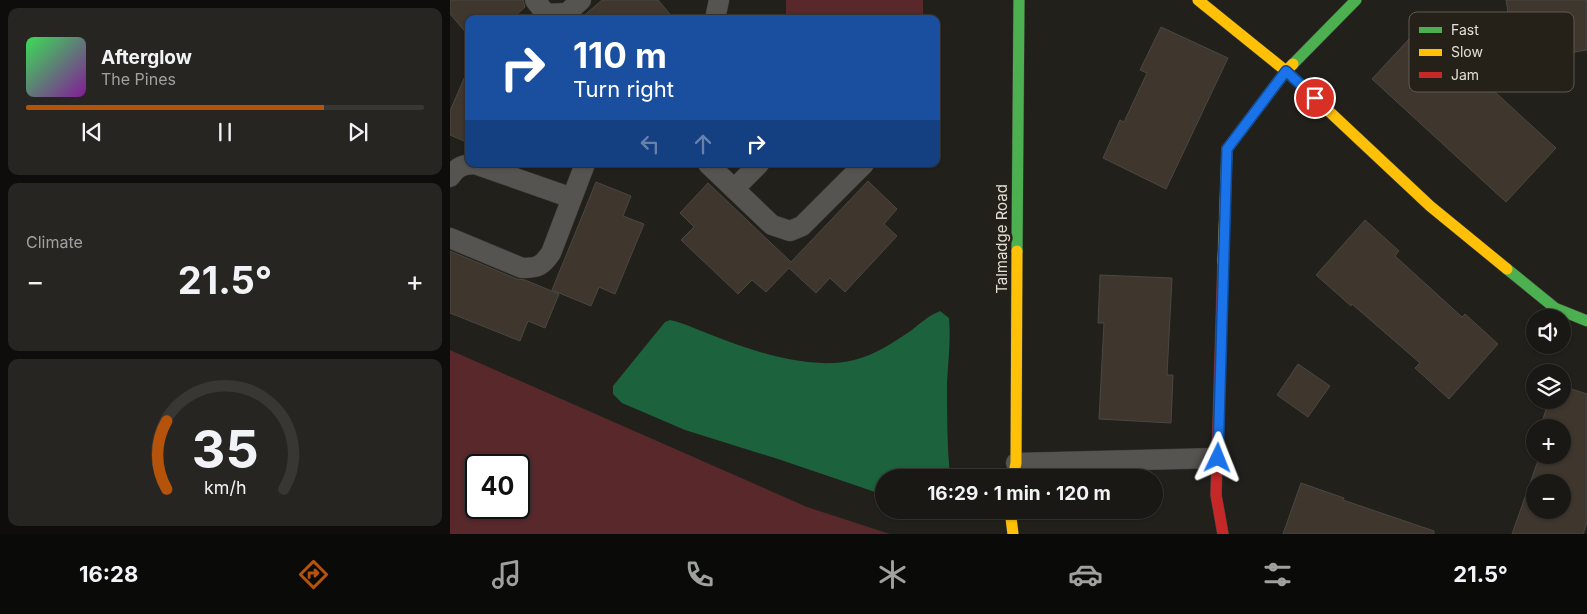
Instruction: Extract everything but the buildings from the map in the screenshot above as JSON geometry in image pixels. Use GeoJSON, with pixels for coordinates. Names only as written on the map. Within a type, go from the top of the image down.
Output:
{"type":"FeatureCollection","features":[{"type":"Feature","properties":{"kind":"street"},"geometry":{"type":"LineString","coordinates":[[535,0],[546,14],[567,13],[582,0]]}},
{"type":"Feature","properties":{"kind":"street"},"geometry":{"type":"LineString","coordinates":[[716,15],[719,0]]}},
{"type":"Feature","properties":{"kind":"street","name":"Talmadge Road"},"geometry":{"type":"LineString","coordinates":[[1015,469],[1019,0]]}},
{"type":"Feature","properties":{"kind":"street"},"geometry":{"type":"LineString","coordinates":[[1198,0],[1286,71],[1430,206],[1555,308],[1587,321]]}},
{"type":"Feature","properties":{"kind":"street"},"geometry":{"type":"LineString","coordinates":[[1223,534],[1216,495],[1227,149],[1286,71],[1356,0]]}},
{"type":"Feature","properties":{"kind":"street"},"geometry":{"type":"LineString","coordinates":[[450,177],[458,167],[465,164]]}},
{"type":"Feature","properties":{"kind":"street"},"geometry":{"type":"LineString","coordinates":[[483,167],[572,198]]}},
{"type":"Feature","properties":{"kind":"street"},"geometry":{"type":"LineString","coordinates":[[450,238],[522,268],[535,268],[544,262],[551,253],[584,167]]}},
{"type":"Feature","properties":{"kind":"street"},"geometry":{"type":"LineString","coordinates":[[711,167],[772,225],[790,231],[802,226],[861,167]]}},
{"type":"Feature","properties":{"kind":"street"},"geometry":{"type":"LineString","coordinates":[[734,189],[756,167]]}},
{"type":"Feature","properties":{"kind":"street"},"geometry":{"type":"LineString","coordinates":[[1032,469],[1218,458]]}},
{"type":"Feature","properties":{"kind":"street"},"geometry":{"type":"LineString","coordinates":[[1011,519],[1013,534]]}},
{"type":"Feature","properties":{"kind":"shaded area"},"geometry":{"type":"Polygon","coordinates":[[[786,0],[923,0],[923,14],[786,15],[786,0]]]}},
{"type":"Feature","properties":{"kind":"shaded area"},"geometry":{"type":"Polygon","coordinates":[[[940,311],[949,318],[950,343],[947,396],[950,469],[875,469],[875,492],[685,430],[622,403],[613,394],[613,386],[665,322],[670,320],[743,347],[781,358],[818,363],[837,363],[862,358],[877,351],[912,330],[940,311]]]}},
{"type":"Feature","properties":{"kind":"shaded area"},"geometry":{"type":"Polygon","coordinates":[[[450,350],[807,507],[890,534],[450,534],[450,350]]]}},
{"type":"Feature","properties":{"kind":"traffic: fast"},"geometry":{"type":"LineString","coordinates":[[1017,251],[1019,0]]}},
{"type":"Feature","properties":{"kind":"traffic: fast"},"geometry":{"type":"LineString","coordinates":[[1293,64],[1356,0]]}},
{"type":"Feature","properties":{"kind":"traffic: fast"},"geometry":{"type":"LineString","coordinates":[[1507,269],[1555,308],[1587,321]]}},
{"type":"Feature","properties":{"kind":"traffic: slow"},"geometry":{"type":"LineString","coordinates":[[1198,0],[1286,71],[1430,206],[1507,269]]}},
{"type":"Feature","properties":{"kind":"traffic: slow"},"geometry":{"type":"LineString","coordinates":[[1223,263],[1227,149],[1293,64]]}},
{"type":"Feature","properties":{"kind":"traffic: slow"},"geometry":{"type":"LineString","coordinates":[[1015,469],[1017,251]]}},
{"type":"Feature","properties":{"kind":"traffic: slow"},"geometry":{"type":"LineString","coordinates":[[1011,519],[1013,534]]}},
{"type":"Feature","properties":{"kind":"traffic: jam"},"geometry":{"type":"LineString","coordinates":[[1223,263],[1216,495],[1223,534]]}},
{"type":"Feature","properties":{"kind":"route"},"geometry":{"type":"LineString","coordinates":[[1218,458],[1227,149],[1286,71],[1315,98]]}}]}
